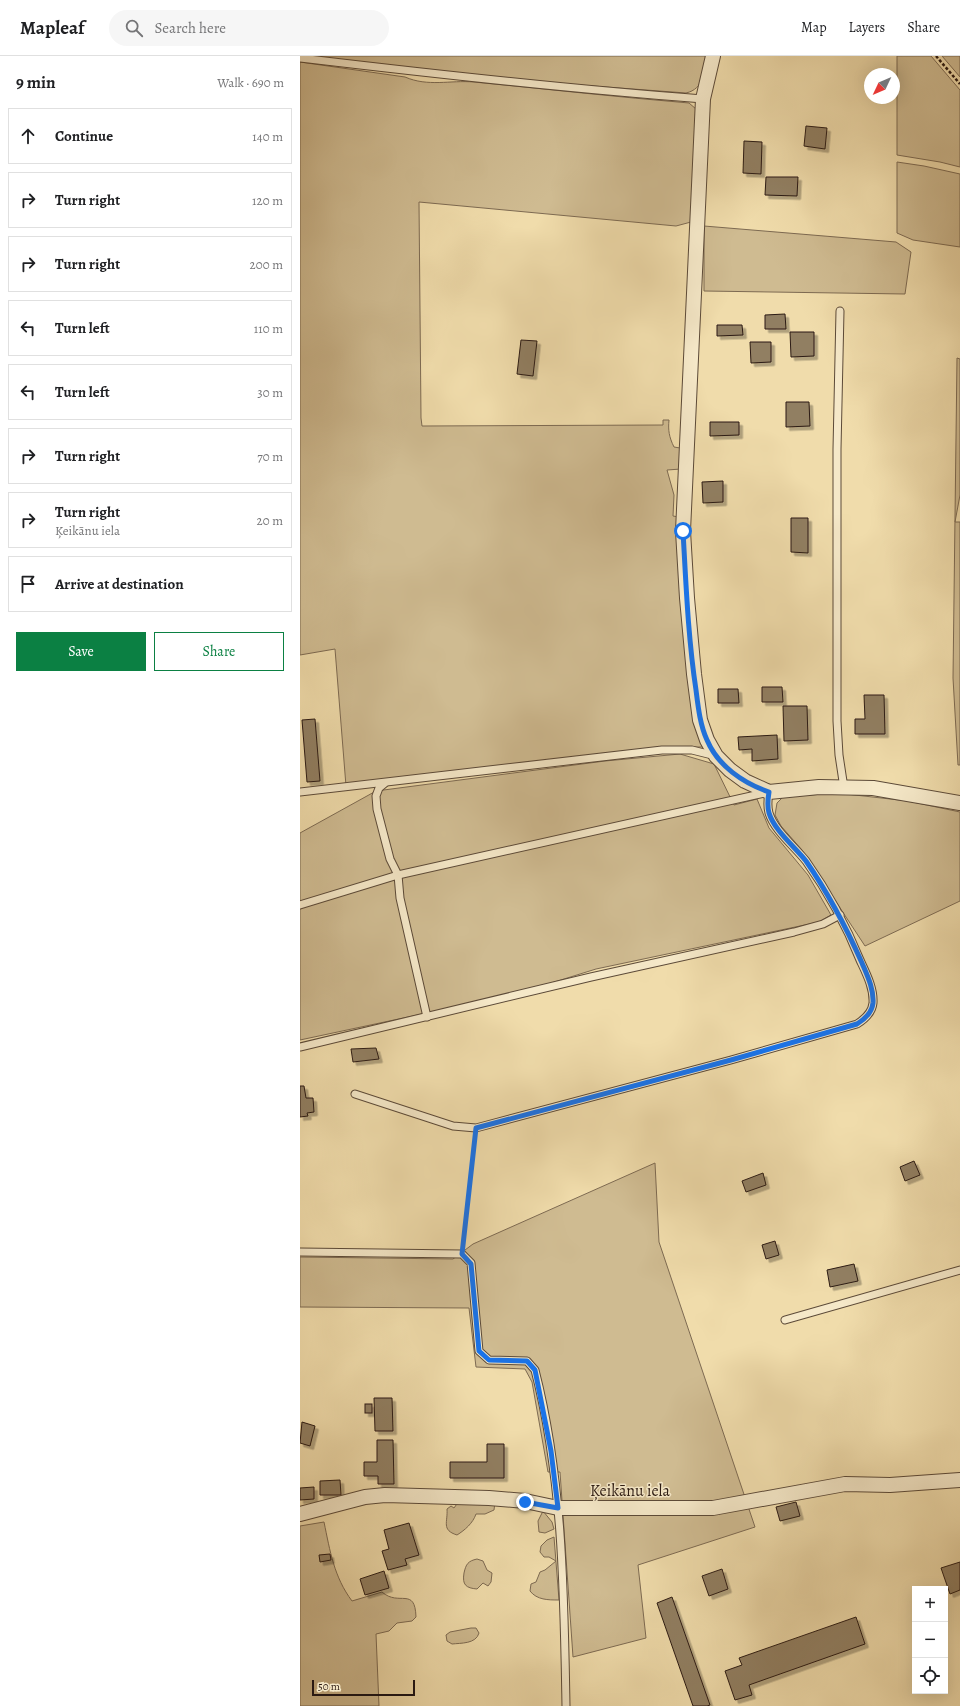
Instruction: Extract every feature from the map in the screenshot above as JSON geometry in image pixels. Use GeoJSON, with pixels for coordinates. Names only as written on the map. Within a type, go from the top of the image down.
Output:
{"type":"FeatureCollection","features":[{"type":"Feature","properties":{"kind":"street"},"geometry":{"type":"LineString","coordinates":[[713,56],[703,99],[683,531],[686,598],[696,689],[702,727],[716,756],[730,770],[745,781],[769,792],[819,787],[873,788],[960,803]]}},
{"type":"Feature","properties":{"kind":"street","name":"Ķeikānu iela"},"geometry":{"type":"LineString","coordinates":[[300,1514],[365,1498],[385,1495],[489,1498],[525,1502],[558,1508],[713,1508],[845,1484],[890,1484],[960,1480]]}},
{"type":"Feature","properties":{"kind":"lane"},"geometry":{"type":"LineString","coordinates":[[300,58],[565,88],[703,99]]}},
{"type":"Feature","properties":{"kind":"lane"},"geometry":{"type":"LineString","coordinates":[[840,311],[837,449],[837,721],[839,755],[844,788]]}},
{"type":"Feature","properties":{"kind":"lane"},"geometry":{"type":"LineString","coordinates":[[300,792],[662,750],[692,750],[716,756]]}},
{"type":"Feature","properties":{"kind":"lane"},"geometry":{"type":"LineString","coordinates":[[384,783],[379,788],[376,796],[377,809],[390,859],[398,875],[400,898],[426,1018]]}},
{"type":"Feature","properties":{"kind":"lane"},"geometry":{"type":"LineString","coordinates":[[300,905],[398,875],[769,792],[769,813],[776,825],[806,862],[840,915],[856,949],[873,993],[873,1005],[870,1014],[857,1024],[731,1060],[476,1128],[453,1126],[355,1094]]}},
{"type":"Feature","properties":{"kind":"lane"},"geometry":{"type":"LineString","coordinates":[[300,1047],[426,1018],[591,977],[794,932],[822,924],[840,915]]}},
{"type":"Feature","properties":{"kind":"lane"},"geometry":{"type":"LineString","coordinates":[[300,1252],[462,1254],[471,1264],[479,1351],[489,1360],[527,1361],[535,1370],[551,1451],[558,1508],[566,1706]]}},
{"type":"Feature","properties":{"kind":"lane"},"geometry":{"type":"LineString","coordinates":[[785,1320],[960,1270]]}},
{"type":"Feature","properties":{"kind":"path"},"geometry":{"type":"LineString","coordinates":[[936,56],[960,84]]}},
{"type":"Feature","properties":{"kind":"path"},"geometry":{"type":"LineString","coordinates":[[462,1254],[476,1128]]}},
{"type":"Feature","properties":{"kind":"shaded area"},"geometry":{"type":"Polygon","coordinates":[[[311,56],[709,56],[703,79],[697,88],[686,93],[566,84],[397,67],[311,56]]]}},
{"type":"Feature","properties":{"kind":"shaded area"},"geometry":{"type":"Polygon","coordinates":[[[897,56],[931,56],[960,90],[960,167],[897,155],[897,104],[900,104],[900,68],[897,68],[897,56]]]}},
{"type":"Feature","properties":{"kind":"shaded area"},"geometry":{"type":"Polygon","coordinates":[[[942,56],[960,56],[960,77],[942,56]]]}},
{"type":"Feature","properties":{"kind":"shaded area"},"geometry":{"type":"Polygon","coordinates":[[[300,62],[405,77],[422,82],[474,82],[689,103],[696,109],[691,222],[676,226],[419,202],[421,418],[422,426],[663,425],[663,420],[669,420],[671,440],[674,447],[680,448],[681,469],[667,470],[674,495],[673,516],[679,517],[703,747],[689,747],[346,786],[335,649],[300,655],[300,62]]]}},
{"type":"Feature","properties":{"kind":"shaded area"},"geometry":{"type":"Polygon","coordinates":[[[897,162],[960,174],[960,247],[913,240],[897,233],[897,162]]]}},
{"type":"Feature","properties":{"kind":"shaded area"},"geometry":{"type":"Polygon","coordinates":[[[704,226],[896,242],[911,252],[905,294],[704,291],[704,226]]]}},
{"type":"Feature","properties":{"kind":"shaded area"},"geometry":{"type":"Polygon","coordinates":[[[957,358],[960,359],[960,495],[955,522],[960,522],[960,765],[958,765],[953,678],[957,358]]]}},
{"type":"Feature","properties":{"kind":"shaded area"},"geometry":{"type":"Polygon","coordinates":[[[680,754],[714,764],[734,805],[757,799],[769,828],[808,875],[831,915],[819,922],[596,969],[516,994],[300,1040],[300,833],[376,791],[605,761],[680,754]]]}},
{"type":"Feature","properties":{"kind":"shaded area"},"geometry":{"type":"Polygon","coordinates":[[[837,793],[908,801],[960,812],[960,901],[865,946],[802,850],[781,826],[775,815],[777,803],[783,797],[837,793]]]}},
{"type":"Feature","properties":{"kind":"shaded area"},"geometry":{"type":"Polygon","coordinates":[[[655,1163],[659,1242],[755,1527],[638,1565],[646,1638],[573,1657],[560,1472],[548,1472],[532,1382],[525,1369],[476,1367],[469,1308],[300,1307],[300,1257],[453,1259],[473,1244],[655,1163]]]}},
{"type":"Feature","properties":{"kind":"shaded area"},"geometry":{"type":"Polygon","coordinates":[[[459,1501],[495,1502],[494,1510],[485,1514],[476,1514],[468,1526],[457,1535],[449,1531],[446,1525],[447,1509],[451,1506],[454,1508],[459,1501]]]}},
{"type":"Feature","properties":{"kind":"shaded area"},"geometry":{"type":"Polygon","coordinates":[[[543,1511],[552,1522],[554,1529],[545,1533],[539,1532],[538,1521],[543,1511]]]}},
{"type":"Feature","properties":{"kind":"shaded area"},"geometry":{"type":"Polygon","coordinates":[[[324,1522],[337,1573],[352,1601],[382,1592],[394,1598],[409,1599],[413,1602],[415,1608],[416,1617],[412,1621],[397,1623],[389,1631],[376,1634],[379,1706],[300,1706],[300,1526],[324,1522]]]}},
{"type":"Feature","properties":{"kind":"shaded area"},"geometry":{"type":"Polygon","coordinates":[[[554,1537],[556,1561],[549,1557],[544,1557],[540,1552],[541,1546],[547,1540],[554,1537]]]}},
{"type":"Feature","properties":{"kind":"shaded area"},"geometry":{"type":"Polygon","coordinates":[[[477,1559],[483,1561],[487,1570],[492,1573],[491,1582],[488,1586],[483,1583],[477,1589],[468,1587],[464,1583],[464,1577],[468,1563],[477,1559]]]}},
{"type":"Feature","properties":{"kind":"shaded area"},"geometry":{"type":"Polygon","coordinates":[[[556,1561],[559,1600],[539,1598],[530,1591],[531,1584],[536,1582],[540,1572],[556,1561]]]}},
{"type":"Feature","properties":{"kind":"shaded area"},"geometry":{"type":"Polygon","coordinates":[[[476,1628],[479,1633],[472,1641],[452,1644],[447,1641],[446,1635],[450,1632],[476,1628]]]}},
{"type":"Feature","properties":{"kind":"building"},"geometry":{"type":"Polygon","coordinates":[[[806,126],[827,128],[825,149],[804,146],[806,126]]]}},
{"type":"Feature","properties":{"kind":"building"},"geometry":{"type":"Polygon","coordinates":[[[744,141],[762,142],[761,174],[743,173],[744,141]]]}},
{"type":"Feature","properties":{"kind":"building"},"geometry":{"type":"Polygon","coordinates":[[[766,177],[798,177],[797,196],[765,195],[766,177]]]}},
{"type":"Feature","properties":{"kind":"building"},"geometry":{"type":"Polygon","coordinates":[[[785,314],[786,329],[765,329],[765,315],[785,314]]]}},
{"type":"Feature","properties":{"kind":"building"},"geometry":{"type":"Polygon","coordinates":[[[717,325],[742,325],[743,335],[717,336],[717,325]]]}},
{"type":"Feature","properties":{"kind":"building"},"geometry":{"type":"Polygon","coordinates":[[[790,332],[814,332],[814,356],[791,357],[790,332]]]}},
{"type":"Feature","properties":{"kind":"building"},"geometry":{"type":"Polygon","coordinates":[[[521,340],[537,341],[533,376],[517,374],[521,340]]]}},
{"type":"Feature","properties":{"kind":"building"},"geometry":{"type":"Polygon","coordinates":[[[750,342],[771,342],[771,362],[751,363],[750,342]]]}},
{"type":"Feature","properties":{"kind":"building"},"geometry":{"type":"Polygon","coordinates":[[[786,402],[809,402],[810,426],[786,427],[786,402]]]}},
{"type":"Feature","properties":{"kind":"building"},"geometry":{"type":"Polygon","coordinates":[[[710,422],[739,422],[739,435],[710,436],[710,422]]]}},
{"type":"Feature","properties":{"kind":"building"},"geometry":{"type":"Polygon","coordinates":[[[723,481],[723,502],[703,503],[702,482],[723,481]]]}},
{"type":"Feature","properties":{"kind":"building"},"geometry":{"type":"Polygon","coordinates":[[[791,518],[808,518],[808,553],[791,552],[791,518]]]}},
{"type":"Feature","properties":{"kind":"building"},"geometry":{"type":"Polygon","coordinates":[[[762,687],[782,687],[783,702],[762,702],[762,687]]]}},
{"type":"Feature","properties":{"kind":"building"},"geometry":{"type":"Polygon","coordinates":[[[718,689],[738,689],[739,703],[718,703],[718,689]]]}},
{"type":"Feature","properties":{"kind":"building"},"geometry":{"type":"Polygon","coordinates":[[[864,695],[884,695],[885,734],[855,734],[855,719],[865,719],[864,695]]]}},
{"type":"Feature","properties":{"kind":"building"},"geometry":{"type":"Polygon","coordinates":[[[783,706],[807,706],[808,740],[784,741],[783,706]]]}},
{"type":"Feature","properties":{"kind":"building"},"geometry":{"type":"Polygon","coordinates":[[[315,719],[320,781],[307,782],[302,720],[315,719]]]}},
{"type":"Feature","properties":{"kind":"building"},"geometry":{"type":"Polygon","coordinates":[[[777,735],[778,759],[752,761],[752,749],[739,750],[738,737],[777,735]]]}},
{"type":"Feature","properties":{"kind":"building"},"geometry":{"type":"Polygon","coordinates":[[[376,1048],[379,1059],[353,1062],[351,1049],[376,1048]]]}},
{"type":"Feature","properties":{"kind":"building"},"geometry":{"type":"Polygon","coordinates":[[[300,1086],[304,1086],[306,1098],[313,1098],[314,1112],[307,1113],[308,1116],[300,1117],[300,1086]]]}},
{"type":"Feature","properties":{"kind":"building"},"geometry":{"type":"Polygon","coordinates":[[[914,1161],[920,1175],[905,1181],[900,1167],[914,1161]]]}},
{"type":"Feature","properties":{"kind":"building"},"geometry":{"type":"Polygon","coordinates":[[[763,1173],[766,1185],[746,1192],[742,1181],[763,1173]]]}},
{"type":"Feature","properties":{"kind":"building"},"geometry":{"type":"Polygon","coordinates":[[[775,1241],[779,1255],[766,1259],[762,1245],[775,1241]]]}},
{"type":"Feature","properties":{"kind":"building"},"geometry":{"type":"Polygon","coordinates":[[[854,1264],[858,1281],[830,1287],[827,1270],[854,1264]]]}},
{"type":"Feature","properties":{"kind":"building"},"geometry":{"type":"Polygon","coordinates":[[[374,1398],[392,1398],[393,1431],[375,1431],[374,1398]]]}},
{"type":"Feature","properties":{"kind":"building"},"geometry":{"type":"Polygon","coordinates":[[[365,1404],[372,1404],[372,1413],[365,1413],[365,1404]]]}},
{"type":"Feature","properties":{"kind":"building"},"geometry":{"type":"Polygon","coordinates":[[[302,1422],[315,1426],[310,1446],[300,1443],[302,1422]]]}},
{"type":"Feature","properties":{"kind":"building"},"geometry":{"type":"Polygon","coordinates":[[[377,1440],[393,1440],[394,1484],[378,1484],[378,1476],[364,1476],[364,1462],[377,1462],[377,1440]]]}},
{"type":"Feature","properties":{"kind":"building"},"geometry":{"type":"Polygon","coordinates":[[[487,1444],[504,1444],[504,1478],[450,1478],[450,1462],[487,1462],[487,1444]]]}},
{"type":"Feature","properties":{"kind":"building"},"geometry":{"type":"Polygon","coordinates":[[[340,1480],[341,1495],[320,1495],[320,1481],[340,1480]]]}},
{"type":"Feature","properties":{"kind":"building"},"geometry":{"type":"Polygon","coordinates":[[[314,1487],[314,1499],[300,1500],[300,1488],[314,1487]]]}},
{"type":"Feature","properties":{"kind":"building"},"geometry":{"type":"Polygon","coordinates":[[[796,1502],[800,1516],[780,1521],[776,1507],[796,1502]]]}},
{"type":"Feature","properties":{"kind":"building"},"geometry":{"type":"Polygon","coordinates":[[[409,1523],[419,1555],[405,1559],[407,1565],[388,1570],[382,1551],[389,1549],[384,1530],[409,1523]]]}},
{"type":"Feature","properties":{"kind":"building"},"geometry":{"type":"Polygon","coordinates":[[[330,1554],[331,1560],[320,1562],[319,1555],[330,1554]]]}},
{"type":"Feature","properties":{"kind":"building"},"geometry":{"type":"Polygon","coordinates":[[[960,1562],[960,1590],[950,1594],[941,1568],[960,1562]]]}},
{"type":"Feature","properties":{"kind":"building"},"geometry":{"type":"Polygon","coordinates":[[[722,1569],[728,1589],[709,1596],[702,1576],[722,1569]]]}},
{"type":"Feature","properties":{"kind":"building"},"geometry":{"type":"Polygon","coordinates":[[[384,1571],[389,1588],[365,1595],[360,1579],[384,1571]]]}},
{"type":"Feature","properties":{"kind":"building"},"geometry":{"type":"Polygon","coordinates":[[[672,1597],[710,1705],[693,1706],[657,1603],[672,1597]]]}},
{"type":"Feature","properties":{"kind":"building"},"geometry":{"type":"Polygon","coordinates":[[[856,1617],[865,1644],[749,1685],[752,1695],[735,1700],[725,1671],[742,1665],[739,1658],[856,1617]]]}},
{"type":"Feature","properties":{"kind":"route"},"geometry":{"type":"LineString","coordinates":[[525,1502],[558,1508],[551,1451],[535,1370],[527,1361],[489,1360],[479,1351],[471,1264],[462,1254],[476,1128],[731,1060],[857,1024],[870,1014],[873,1005],[873,993],[868,976],[847,929],[840,915],[806,862],[776,825],[769,813],[769,792],[757,788],[730,770],[716,756],[707,740],[700,720],[694,674],[686,598],[683,531]]}}]}
